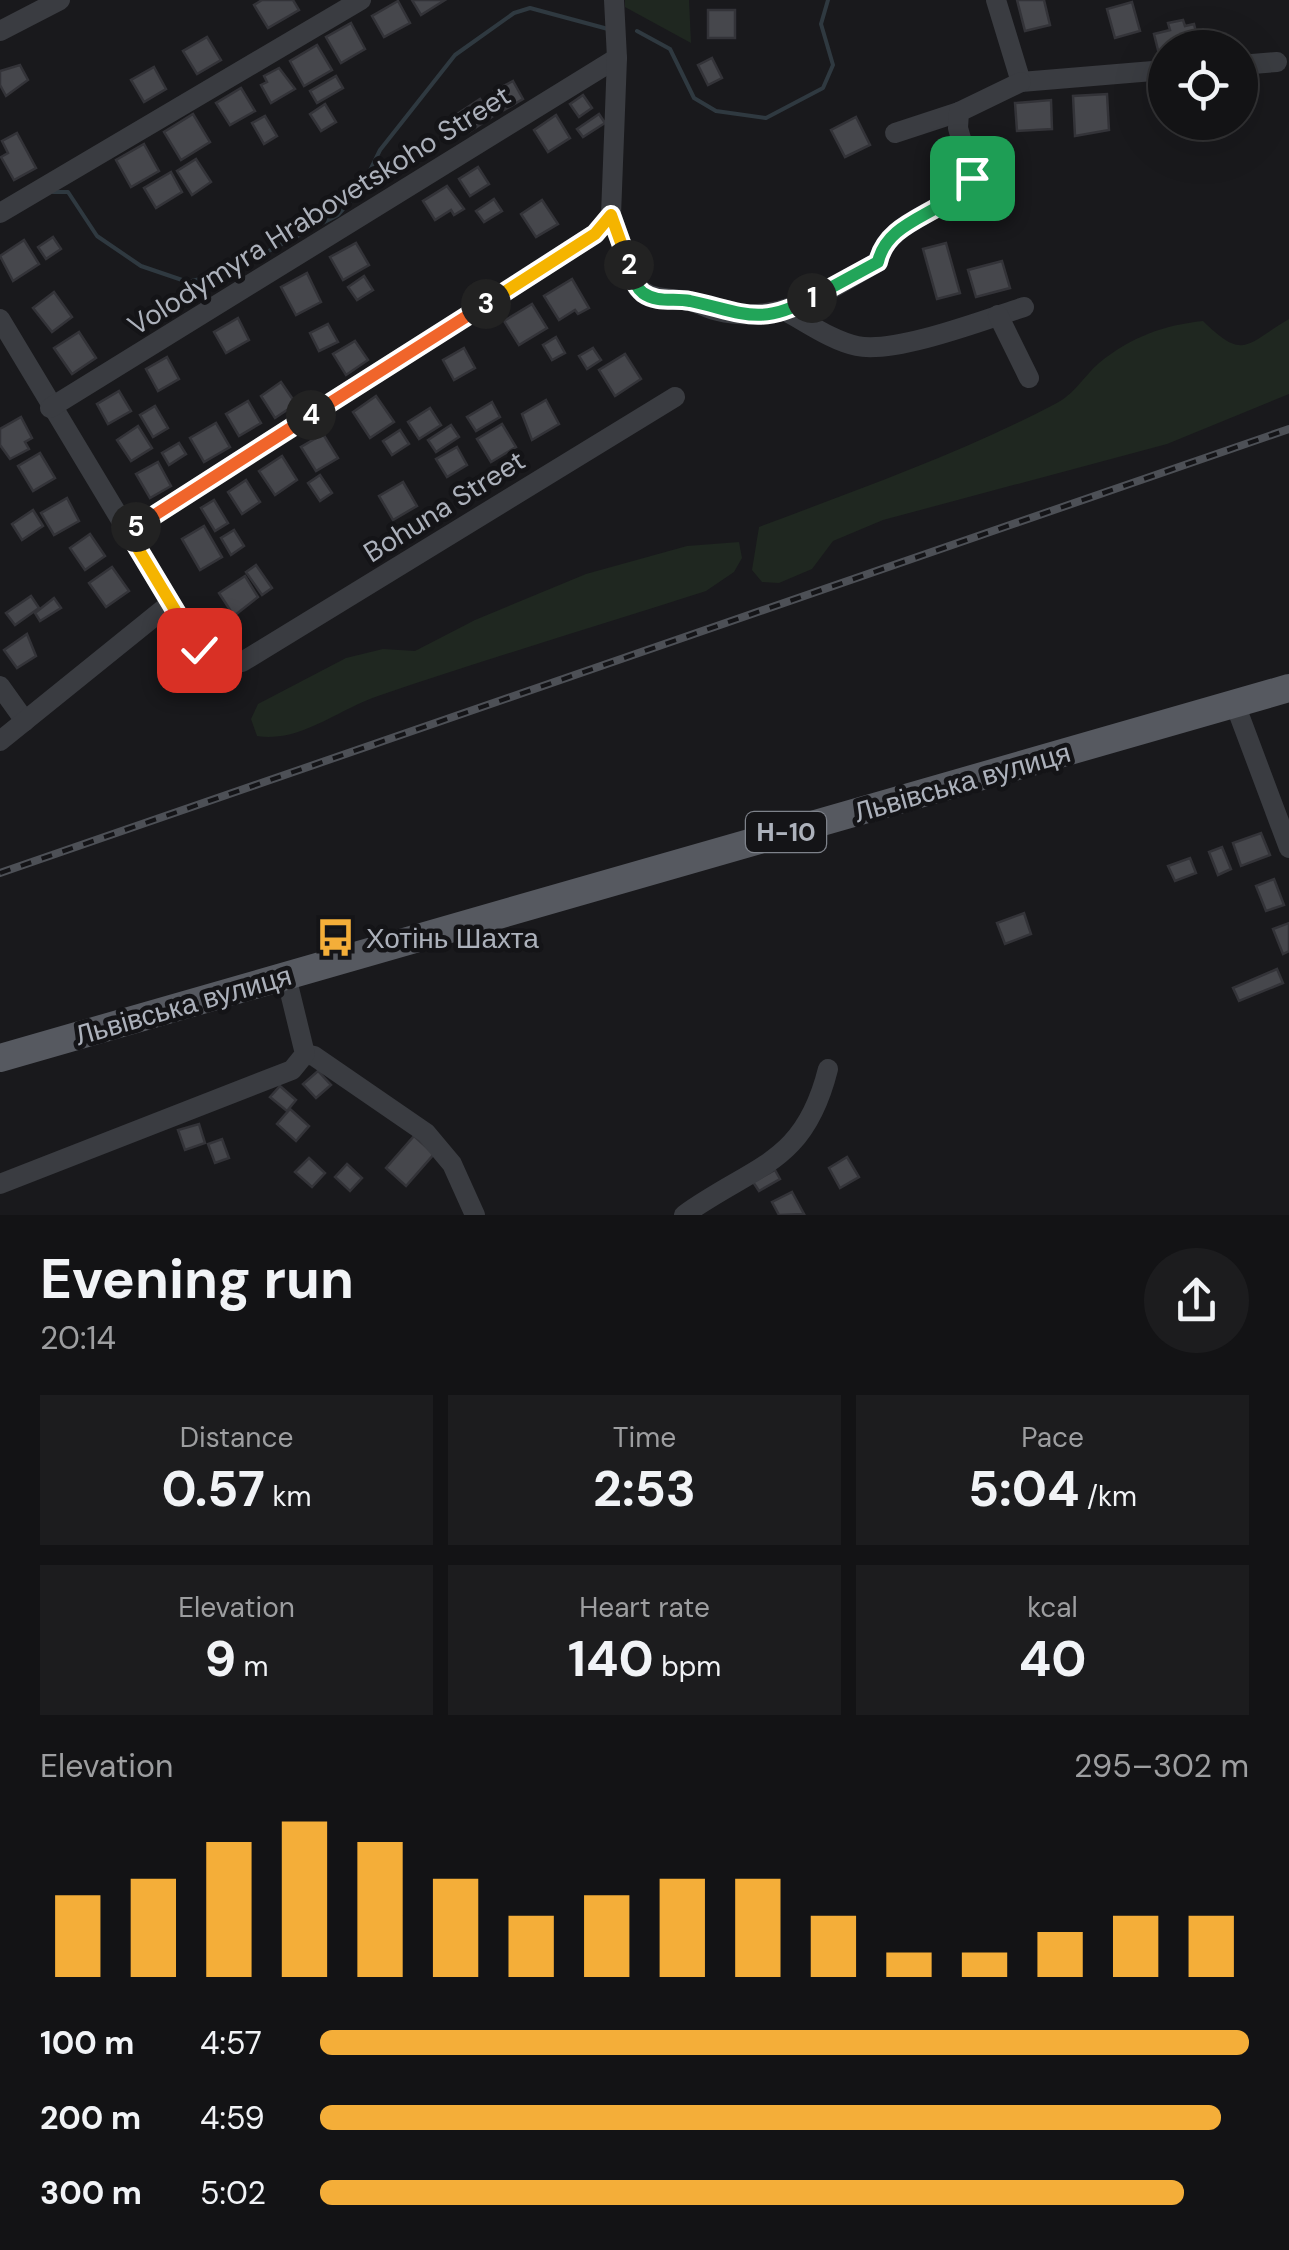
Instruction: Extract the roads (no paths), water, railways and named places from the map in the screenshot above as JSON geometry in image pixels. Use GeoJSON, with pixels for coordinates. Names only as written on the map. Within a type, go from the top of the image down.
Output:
{"type":"FeatureCollection","features":[{"type":"Feature","properties":{"kind":"main road","name":"Львівська вулиця"},"geometry":{"type":"LineString","coordinates":[[0,1058],[1288,689]]}},
{"type":"Feature","properties":{"kind":"street"},"geometry":{"type":"LineString","coordinates":[[0,31],[60,0]]}},
{"type":"Feature","properties":{"kind":"street"},"geometry":{"type":"LineString","coordinates":[[0,213],[361,0]]}},
{"type":"Feature","properties":{"kind":"street"},"geometry":{"type":"LineString","coordinates":[[614,0],[617,58],[608,219],[637,287],[645,294],[690,301],[719,311],[752,315],[787,312],[878,262],[882,245],[893,232],[961,195],[972,178],[958,128],[959,112]]}},
{"type":"Feature","properties":{"kind":"street"},"geometry":{"type":"LineString","coordinates":[[996,0],[1020,82]]}},
{"type":"Feature","properties":{"kind":"street","name":"Volodymyra Hrabovetskoho Street"},"geometry":{"type":"LineString","coordinates":[[50,408],[617,58]]}},
{"type":"Feature","properties":{"kind":"street"},"geometry":{"type":"LineString","coordinates":[[1258,63],[1277,62]]}},
{"type":"Feature","properties":{"kind":"street"},"geometry":{"type":"LineString","coordinates":[[895,133],[959,112],[1020,82],[1148,71]]}},
{"type":"Feature","properties":{"kind":"street"},"geometry":{"type":"LineString","coordinates":[[128,532],[578,244],[608,219]]}},
{"type":"Feature","properties":{"kind":"street"},"geometry":{"type":"LineString","coordinates":[[787,312],[840,341],[870,348],[1024,308]]}},
{"type":"Feature","properties":{"kind":"street"},"geometry":{"type":"LineString","coordinates":[[998,316],[1029,378]]}},
{"type":"Feature","properties":{"kind":"street"},"geometry":{"type":"LineString","coordinates":[[0,320],[171,603],[0,741]]}},
{"type":"Feature","properties":{"kind":"street","name":"Bohuna Street"},"geometry":{"type":"LineString","coordinates":[[171,603],[199,650],[220,663],[242,662],[675,397]]}},
{"type":"Feature","properties":{"kind":"street"},"geometry":{"type":"LineString","coordinates":[[0,686],[25,721]]}},
{"type":"Feature","properties":{"kind":"street"},"geometry":{"type":"LineString","coordinates":[[1235,704],[1289,848]]}},
{"type":"Feature","properties":{"kind":"street"},"geometry":{"type":"LineString","coordinates":[[0,1184],[260,1086],[292,1070],[304,1054],[286,976]]}},
{"type":"Feature","properties":{"kind":"street"},"geometry":{"type":"LineString","coordinates":[[304,1054],[314,1056],[426,1133],[452,1164],[475,1215]]}},
{"type":"Feature","properties":{"kind":"street"},"geometry":{"type":"LineString","coordinates":[[684,1215],[787,1149],[808,1127],[828,1069]]}},
{"type":"Feature","properties":{"kind":"waterway"},"geometry":{"type":"LineString","coordinates":[[637,31],[670,49],[694,98],[716,111],[766,118],[823,88],[833,65],[821,24],[828,0]]}},
{"type":"Feature","properties":{"kind":"waterway"},"geometry":{"type":"LineString","coordinates":[[53,192],[68,192],[97,236],[141,266],[188,282],[228,272],[338,215],[361,189],[380,150],[455,55],[514,13],[530,8],[608,29]]}},
{"type":"Feature","properties":{"kind":"railway"},"geometry":{"type":"LineString","coordinates":[[0,873],[1289,429]]}},
{"type":"Feature","properties":{"kind":"place","name":"Хотінь Шахта"},"geometry":{"type":"Point","coordinates":[336,938]}}]}
